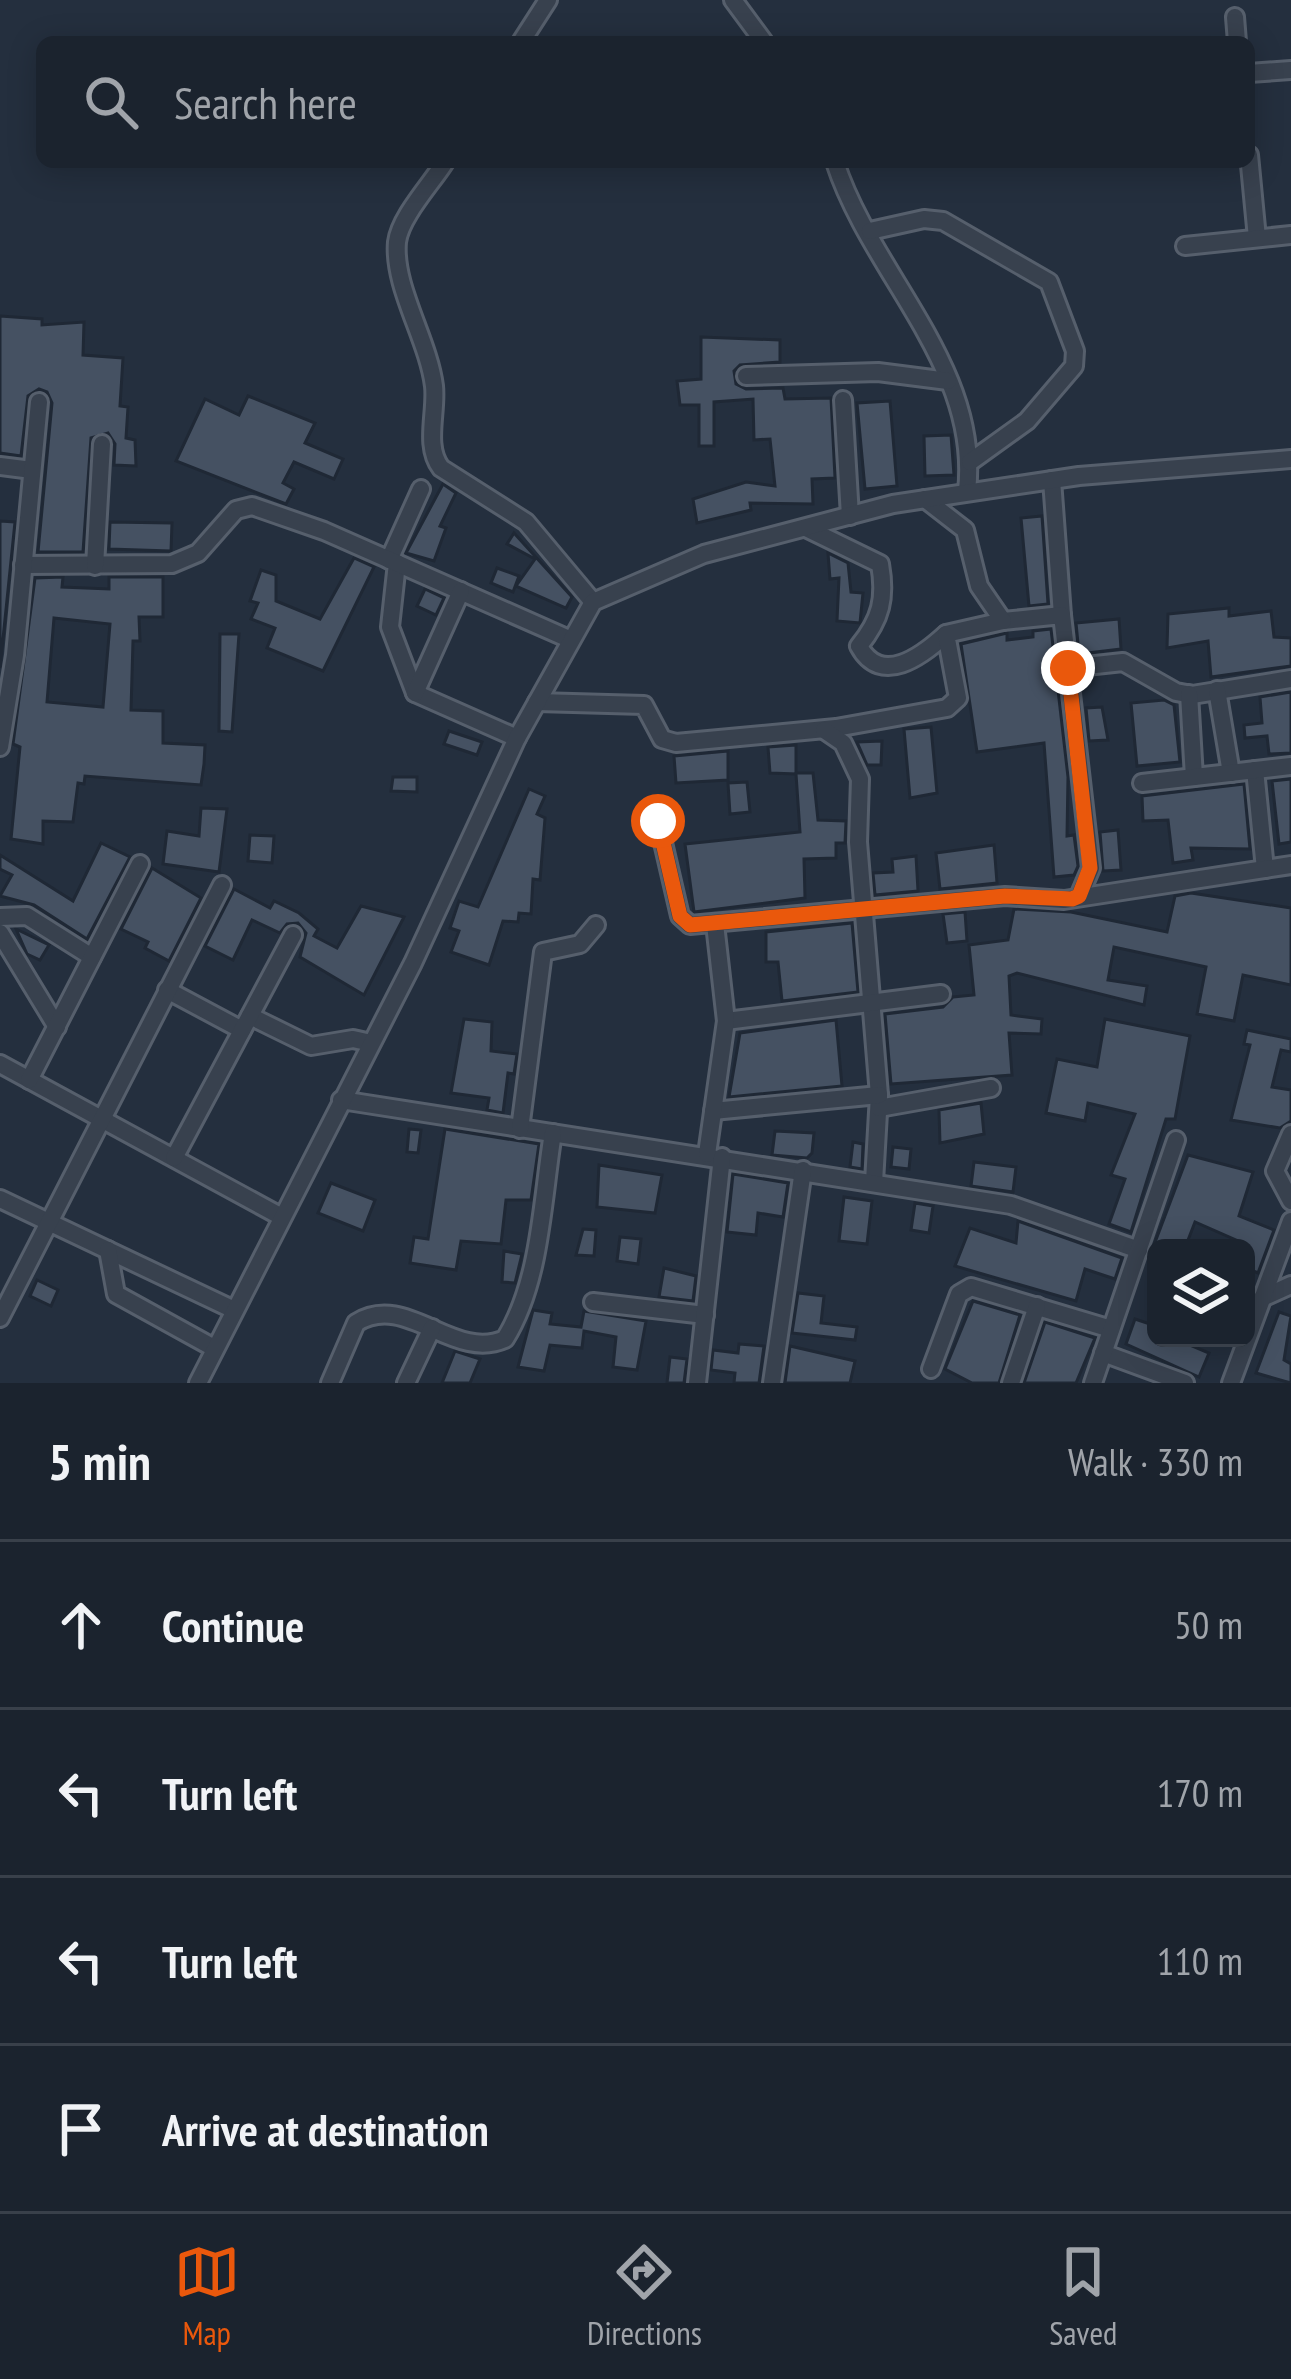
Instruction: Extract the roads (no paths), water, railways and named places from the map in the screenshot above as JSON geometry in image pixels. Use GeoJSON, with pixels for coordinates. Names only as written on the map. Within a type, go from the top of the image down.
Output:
{"type":"FeatureCollection","features":[{"type":"Feature","properties":{"kind":"street"},"geometry":{"type":"LineString","coordinates":[[525,36],[548,0]]}},
{"type":"Feature","properties":{"kind":"street"},"geometry":{"type":"LineString","coordinates":[[733,0],[760,36]]}},
{"type":"Feature","properties":{"kind":"street"},"geometry":{"type":"LineString","coordinates":[[1235,17],[1237,36]]}},
{"type":"Feature","properties":{"kind":"street"},"geometry":{"type":"LineString","coordinates":[[1255,73],[1291,70]]}},
{"type":"Feature","properties":{"kind":"street"},"geometry":{"type":"LineString","coordinates":[[441,168],[398,240],[400,277],[419,321],[434,382],[434,457],[440,468],[526,522],[593,602]]}},
{"type":"Feature","properties":{"kind":"street"},"geometry":{"type":"LineString","coordinates":[[836,168],[948,381],[970,462],[967,491]]}},
{"type":"Feature","properties":{"kind":"street"},"geometry":{"type":"LineString","coordinates":[[1250,168],[1258,238]]}},
{"type":"Feature","properties":{"kind":"street"},"geometry":{"type":"LineString","coordinates":[[871,231],[924,218],[943,220],[1042,278],[1058,295],[1075,350],[1074,366],[1028,421],[970,462]]}},
{"type":"Feature","properties":{"kind":"street"},"geometry":{"type":"LineString","coordinates":[[1185,246],[1291,235]]}},
{"type":"Feature","properties":{"kind":"street"},"geometry":{"type":"LineString","coordinates":[[746,376],[878,372],[948,381]]}},
{"type":"Feature","properties":{"kind":"street"},"geometry":{"type":"LineString","coordinates":[[843,400],[850,516]]}},
{"type":"Feature","properties":{"kind":"street"},"geometry":{"type":"LineString","coordinates":[[0,747],[39,402]]}},
{"type":"Feature","properties":{"kind":"street"},"geometry":{"type":"LineString","coordinates":[[95,566],[102,444]]}},
{"type":"Feature","properties":{"kind":"street"},"geometry":{"type":"LineString","coordinates":[[202,1381],[232,1309],[371,1043],[517,737],[593,602],[704,554],[925,499],[1052,480],[1291,459]]}},
{"type":"Feature","properties":{"kind":"street"},"geometry":{"type":"LineString","coordinates":[[0,466],[32,470]]}},
{"type":"Feature","properties":{"kind":"street"},"geometry":{"type":"LineString","coordinates":[[1052,480],[1090,868],[1079,896]]}},
{"type":"Feature","properties":{"kind":"street"},"geometry":{"type":"LineString","coordinates":[[422,489],[393,561],[390,627],[416,693],[517,737]]}},
{"type":"Feature","properties":{"kind":"street"},"geometry":{"type":"LineString","coordinates":[[925,499],[965,530],[979,586],[1003,621]]}},
{"type":"Feature","properties":{"kind":"street"},"geometry":{"type":"LineString","coordinates":[[23,566],[182,561],[204,548],[246,506],[393,561],[569,639]]}},
{"type":"Feature","properties":{"kind":"street"},"geometry":{"type":"LineString","coordinates":[[806,528],[880,564],[883,606],[875,627],[859,646],[885,667],[917,661],[946,634],[1003,621],[1062,615]]}},
{"type":"Feature","properties":{"kind":"street"},"geometry":{"type":"LineString","coordinates":[[416,693],[461,591]]}},
{"type":"Feature","properties":{"kind":"street"},"geometry":{"type":"LineString","coordinates":[[537,702],[644,705],[662,739],[676,743],[824,730],[940,711],[958,698],[946,634]]}},
{"type":"Feature","properties":{"kind":"street"},"geometry":{"type":"LineString","coordinates":[[1068,668],[1123,662],[1189,694],[1291,679]]}},
{"type":"Feature","properties":{"kind":"street"},"geometry":{"type":"LineString","coordinates":[[1217,690],[1231,772]]}},
{"type":"Feature","properties":{"kind":"street"},"geometry":{"type":"LineString","coordinates":[[1189,694],[1194,777]]}},
{"type":"Feature","properties":{"kind":"street"},"geometry":{"type":"LineString","coordinates":[[824,730],[843,743],[860,779],[864,910],[879,1101],[874,1182]]}},
{"type":"Feature","properties":{"kind":"street"},"geometry":{"type":"LineString","coordinates":[[1142,783],[1291,766]]}},
{"type":"Feature","properties":{"kind":"street"},"geometry":{"type":"LineString","coordinates":[[1255,770],[1265,869]]}},
{"type":"Feature","properties":{"kind":"street"},"geometry":{"type":"LineString","coordinates":[[658,821],[683,922],[715,924],[1005,896],[1079,896],[1291,866]]}},
{"type":"Feature","properties":{"kind":"street"},"geometry":{"type":"LineString","coordinates":[[29,1080],[140,864]]}},
{"type":"Feature","properties":{"kind":"street"},"geometry":{"type":"LineString","coordinates":[[0,1318],[222,885]]}},
{"type":"Feature","properties":{"kind":"street"},"geometry":{"type":"LineString","coordinates":[[0,917],[26,916],[92,957]]}},
{"type":"Feature","properties":{"kind":"street"},"geometry":{"type":"LineString","coordinates":[[698,1383],[713,1111],[726,1022],[715,924]]}},
{"type":"Feature","properties":{"kind":"street"},"geometry":{"type":"LineString","coordinates":[[520,1129],[543,952],[580,944],[596,925]]}},
{"type":"Feature","properties":{"kind":"street"},"geometry":{"type":"LineString","coordinates":[[0,933],[56,1027]]}},
{"type":"Feature","properties":{"kind":"street"},"geometry":{"type":"LineString","coordinates":[[174,1158],[293,935]]}},
{"type":"Feature","properties":{"kind":"street"},"geometry":{"type":"LineString","coordinates":[[167,989],[311,1046],[353,1039],[371,1043]]}},
{"type":"Feature","properties":{"kind":"street"},"geometry":{"type":"LineString","coordinates":[[726,1022],[941,994]]}},
{"type":"Feature","properties":{"kind":"street"},"geometry":{"type":"LineString","coordinates":[[0,1064],[280,1216]]}},
{"type":"Feature","properties":{"kind":"street"},"geometry":{"type":"LineString","coordinates":[[713,1111],[879,1101],[991,1088]]}},
{"type":"Feature","properties":{"kind":"street"},"geometry":{"type":"LineString","coordinates":[[341,1100],[1024,1208],[1139,1250]]}},
{"type":"Feature","properties":{"kind":"street"},"geometry":{"type":"LineString","coordinates":[[330,1383],[356,1323],[365,1317],[409,1319],[448,1339],[480,1344],[506,1339],[521,1314],[530,1278],[553,1133]]}},
{"type":"Feature","properties":{"kind":"street"},"geometry":{"type":"LineString","coordinates":[[1291,1134],[1276,1171],[1291,1201]]}},
{"type":"Feature","properties":{"kind":"street"},"geometry":{"type":"LineString","coordinates":[[1093,1383],[1176,1140]]}},
{"type":"Feature","properties":{"kind":"street"},"geometry":{"type":"LineString","coordinates":[[772,1383],[802,1170]]}},
{"type":"Feature","properties":{"kind":"street"},"geometry":{"type":"LineString","coordinates":[[0,1199],[232,1309]]}},
{"type":"Feature","properties":{"kind":"street"},"geometry":{"type":"LineString","coordinates":[[1231,1383],[1291,1221]]}},
{"type":"Feature","properties":{"kind":"street"},"geometry":{"type":"LineString","coordinates":[[108,1250],[116,1294],[214,1348]]}},
{"type":"Feature","properties":{"kind":"street"},"geometry":{"type":"LineString","coordinates":[[1262,1298],[1291,1285]]}},
{"type":"Feature","properties":{"kind":"street"},"geometry":{"type":"LineString","coordinates":[[931,1369],[964,1288],[977,1287],[1111,1329]]}},
{"type":"Feature","properties":{"kind":"street"},"geometry":{"type":"LineString","coordinates":[[593,1302],[705,1315]]}},
{"type":"Feature","properties":{"kind":"street"},"geometry":{"type":"LineString","coordinates":[[1011,1383],[1037,1306]]}},
{"type":"Feature","properties":{"kind":"street"},"geometry":{"type":"LineString","coordinates":[[406,1383],[431,1328]]}},
{"type":"Feature","properties":{"kind":"street"},"geometry":{"type":"LineString","coordinates":[[1102,1353],[1185,1383]]}}]}
